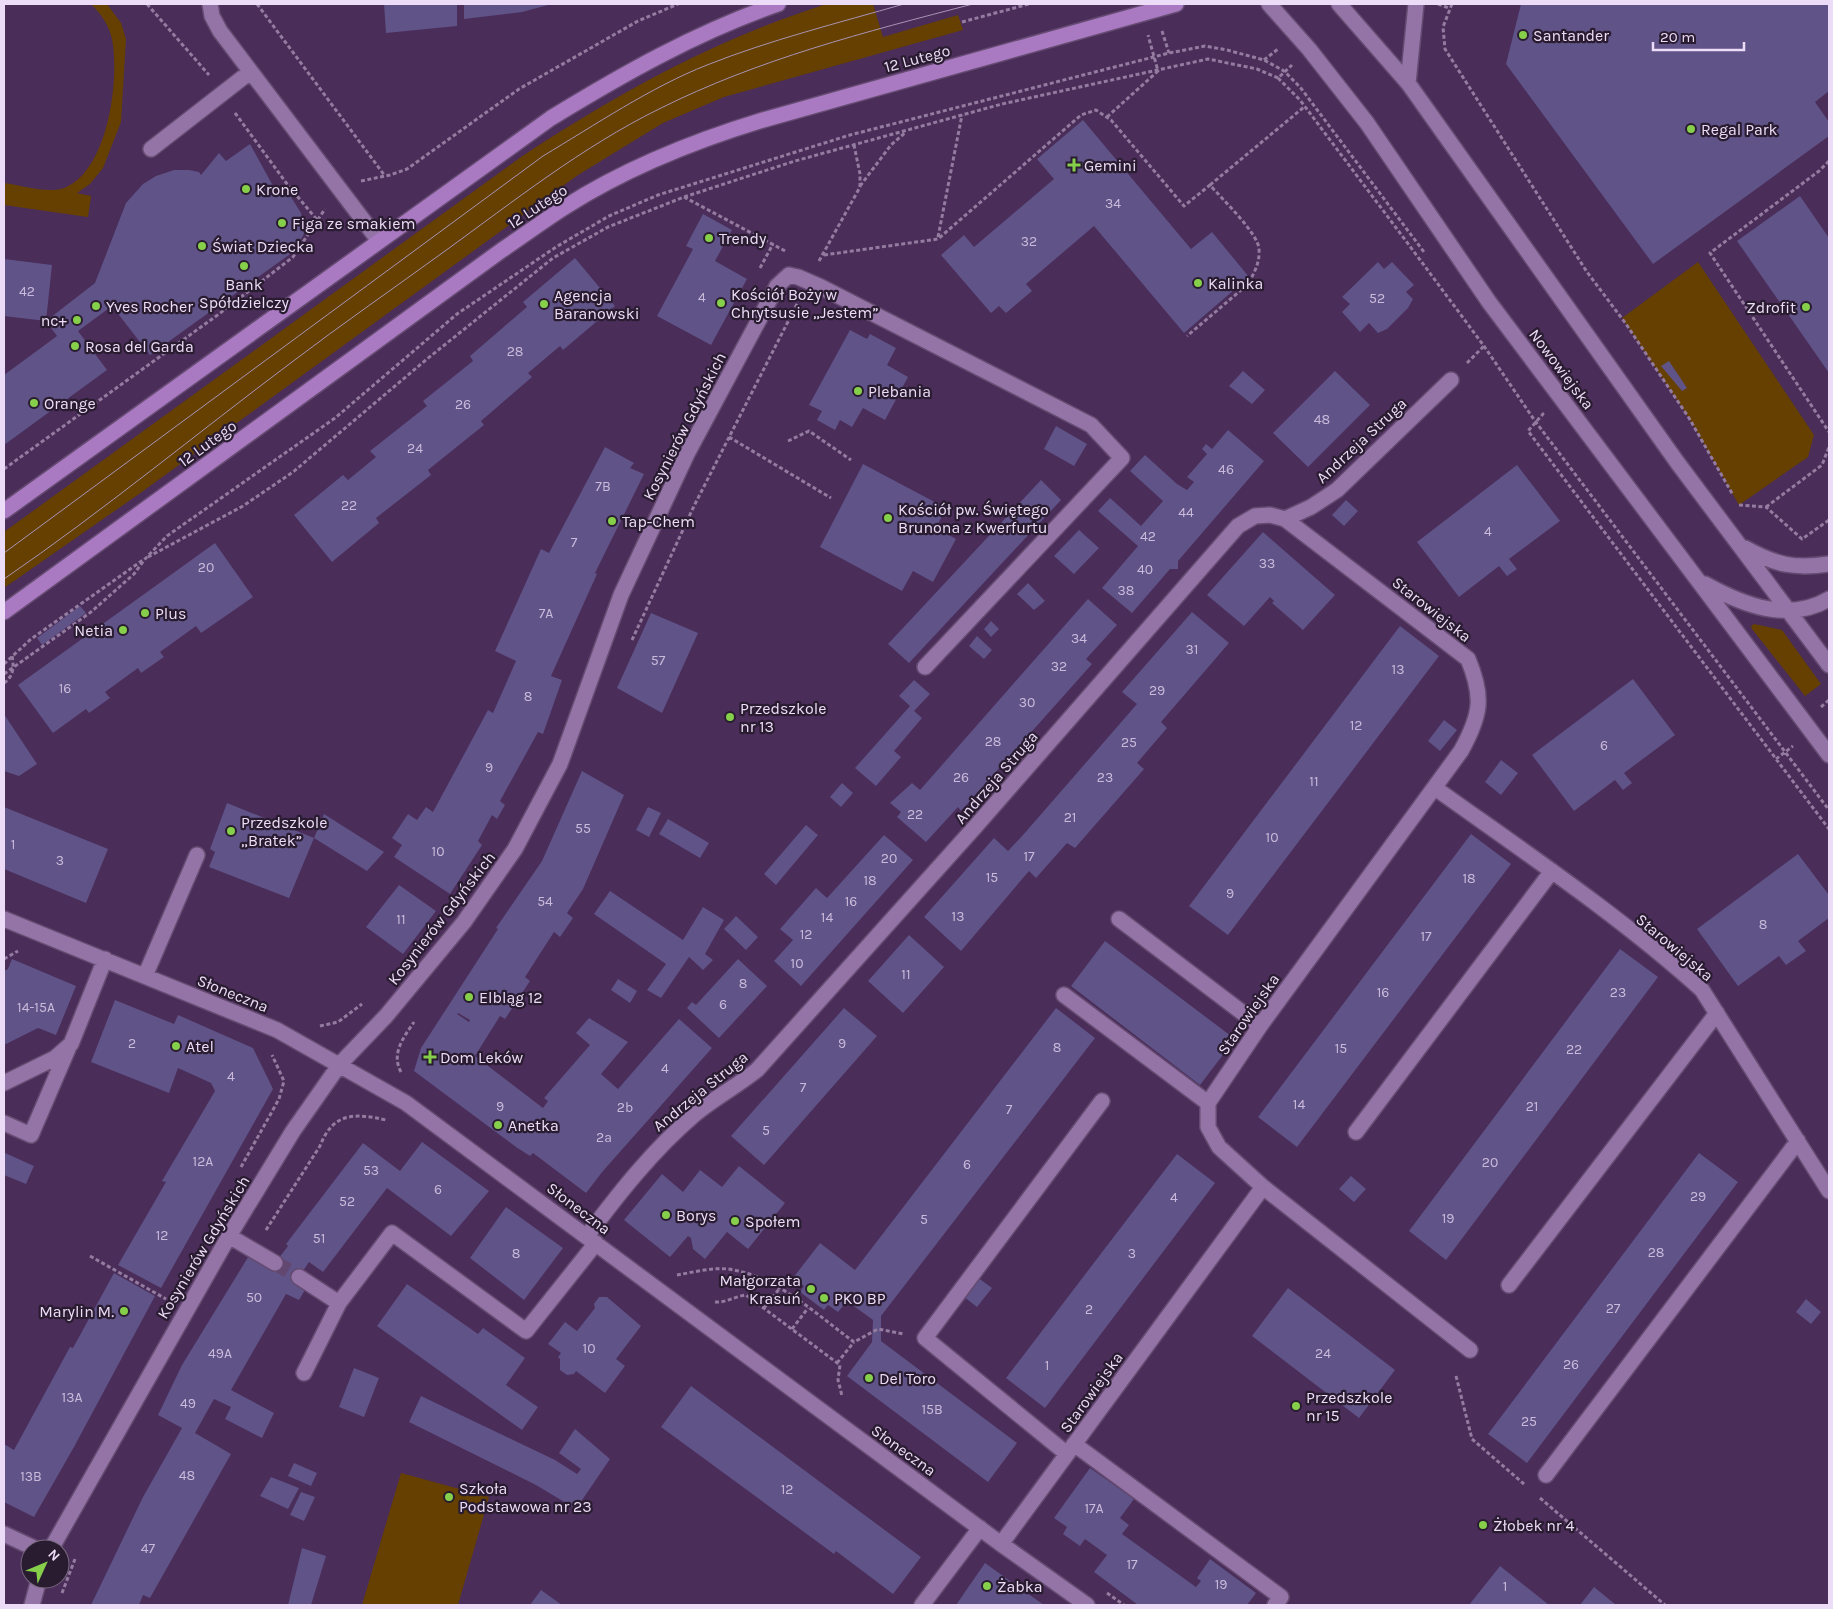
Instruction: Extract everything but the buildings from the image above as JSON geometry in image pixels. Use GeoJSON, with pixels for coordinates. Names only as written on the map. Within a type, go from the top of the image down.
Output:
{"type":"FeatureCollection","features":[{"type":"Feature","properties":{"kind":"main road"},"geometry":{"type":"LineString","coordinates":[[4,511],[550,118],[605,85],[694,38],[778,4]]}},
{"type":"Feature","properties":{"kind":"main road","name":"12 Lutego"},"geometry":{"type":"LineString","coordinates":[[4,612],[502,250],[565,207],[621,176],[676,151],[745,125],[1176,4]]}},
{"type":"Feature","properties":{"kind":"street"},"geometry":{"type":"LineString","coordinates":[[210,4],[212,16],[220,31],[378,241]]}},
{"type":"Feature","properties":{"kind":"street","name":"Nowowiejska"},"geometry":{"type":"LineString","coordinates":[[1269,4],[1309,49],[1367,123],[1489,302],[1829,755]]}},
{"type":"Feature","properties":{"kind":"street"},"geometry":{"type":"LineString","coordinates":[[1339,4],[1408,83],[1617,378],[1788,612],[1829,664]]}},
{"type":"Feature","properties":{"kind":"street"},"geometry":{"type":"LineString","coordinates":[[1408,83],[1416,4]]}},
{"type":"Feature","properties":{"kind":"street"},"geometry":{"type":"LineString","coordinates":[[151,149],[250,72]]}},
{"type":"Feature","properties":{"kind":"street","name":"Kosynierów Gdyńskich"},"geometry":{"type":"LineString","coordinates":[[57,1539],[228,1236],[293,1131],[340,1064],[386,1016],[464,922],[516,849],[560,764],[620,594],[688,454],[777,286],[789,275],[814,285]]}},
{"type":"Feature","properties":{"kind":"street"},"geometry":{"type":"LineString","coordinates":[[814,285],[1091,425],[1122,458],[925,667]]}},
{"type":"Feature","properties":{"kind":"street","name":"Andrzeja Struga"},"geometry":{"type":"LineString","coordinates":[[339,1303],[392,1233],[526,1331],[591,1239],[663,1143],[696,1113],[731,1091],[757,1070],[975,827],[1238,526],[1255,516],[1285,518],[1311,507],[1337,490],[1451,380]]}},
{"type":"Feature","properties":{"kind":"street","name":"Starowiejska"},"geometry":{"type":"LineString","coordinates":[[1208,1103],[1260,1026],[1435,788],[1473,729],[1480,697],[1475,676],[1468,659],[1285,518]]}},
{"type":"Feature","properties":{"kind":"street"},"geometry":{"type":"LineString","coordinates":[[1740,546],[1782,565],[1808,567],[1829,564]]}},
{"type":"Feature","properties":{"kind":"street"},"geometry":{"type":"LineString","coordinates":[[1701,582],[1731,598],[1759,608],[1788,612],[1829,599]]}},
{"type":"Feature","properties":{"kind":"street","name":"Starowiejska"},"geometry":{"type":"LineString","coordinates":[[1435,788],[1552,871],[1675,966],[1702,990],[1829,1191]]}},
{"type":"Feature","properties":{"kind":"street"},"geometry":{"type":"LineString","coordinates":[[145,976],[197,855]]}},
{"type":"Feature","properties":{"kind":"street"},"geometry":{"type":"LineString","coordinates":[[1356,1132],[1552,871]]}},
{"type":"Feature","properties":{"kind":"street","name":"Słoneczna"},"geometry":{"type":"LineString","coordinates":[[4,919],[277,1030],[406,1103],[1001,1544],[1087,1605]]}},
{"type":"Feature","properties":{"kind":"street"},"geometry":{"type":"LineString","coordinates":[[1119,919],[1260,1026]]}},
{"type":"Feature","properties":{"kind":"street"},"geometry":{"type":"LineString","coordinates":[[4,1123],[31,1135],[105,960]]}},
{"type":"Feature","properties":{"kind":"street"},"geometry":{"type":"LineString","coordinates":[[1064,994],[1208,1103],[1208,1127],[1219,1147],[1263,1187],[1470,1350]]}},
{"type":"Feature","properties":{"kind":"street"},"geometry":{"type":"LineString","coordinates":[[1509,1285],[1717,1013]]}},
{"type":"Feature","properties":{"kind":"street"},"geometry":{"type":"LineString","coordinates":[[4,1083],[55,1058],[71,1044]]}},
{"type":"Feature","properties":{"kind":"street"},"geometry":{"type":"LineString","coordinates":[[1102,1101],[925,1338],[1071,1449],[1281,1597],[1275,1605]]}},
{"type":"Feature","properties":{"kind":"street"},"geometry":{"type":"LineString","coordinates":[[1546,1474],[1798,1141]]}},
{"type":"Feature","properties":{"kind":"street","name":"Starowiejska"},"geometry":{"type":"LineString","coordinates":[[1001,1544],[1263,1187]]}},
{"type":"Feature","properties":{"kind":"street"},"geometry":{"type":"LineString","coordinates":[[228,1236],[275,1263]]}},
{"type":"Feature","properties":{"kind":"street"},"geometry":{"type":"LineString","coordinates":[[299,1277],[339,1303],[304,1373]]}},
{"type":"Feature","properties":{"kind":"street"},"geometry":{"type":"LineString","coordinates":[[922,1605],[980,1528]]}},
{"type":"Feature","properties":{"kind":"street"},"geometry":{"type":"LineString","coordinates":[[4,1534],[20,1542]]}},
{"type":"Feature","properties":{"kind":"street"},"geometry":{"type":"LineString","coordinates":[[32,1605],[36,1589]]}},
{"type":"Feature","properties":{"kind":"path"},"geometry":{"type":"LineString","coordinates":[[257,4],[385,176]]}},
{"type":"Feature","properties":{"kind":"path"},"geometry":{"type":"LineString","coordinates":[[4,469],[219,314],[293,258],[329,202],[342,192],[359,181],[407,170],[519,89],[638,21],[678,4]]}},
{"type":"Feature","properties":{"kind":"path"},"geometry":{"type":"LineString","coordinates":[[962,22],[1029,4]]}},
{"type":"Feature","properties":{"kind":"path"},"geometry":{"type":"LineString","coordinates":[[1437,4],[1449,8]]}},
{"type":"Feature","properties":{"kind":"path"},"geometry":{"type":"LineString","coordinates":[[1452,4],[1449,8],[1444,27],[1445,49],[1587,272],[1626,324],[1684,410],[1739,505],[1766,507],[1802,539],[1829,520]]}},
{"type":"Feature","properties":{"kind":"path"},"geometry":{"type":"LineString","coordinates":[[4,674],[91,612],[134,574],[145,559],[167,536],[336,418],[457,314],[513,274],[609,216],[658,195],[850,135],[1042,85],[1100,73],[1205,46],[1236,52],[1264,60],[1284,71],[1310,101],[1429,259]]}},
{"type":"Feature","properties":{"kind":"path"},"geometry":{"type":"LineString","coordinates":[[1278,78],[1309,49]]}},
{"type":"Feature","properties":{"kind":"path"},"geometry":{"type":"LineString","coordinates":[[4,664],[12,654],[79,604],[145,559],[243,506],[293,472],[427,359],[554,258],[608,227],[684,197],[795,161],[1002,104],[1208,59],[1257,69],[1278,78],[1304,107],[1484,346],[1535,421],[1829,810]]}},
{"type":"Feature","properties":{"kind":"path"},"geometry":{"type":"LineString","coordinates":[[1107,117],[1158,71]]}},
{"type":"Feature","properties":{"kind":"path"},"geometry":{"type":"LineString","coordinates":[[823,255],[938,239],[1081,115],[1096,110],[1107,117],[1184,206],[1304,107]]}},
{"type":"Feature","properties":{"kind":"path"},"geometry":{"type":"LineString","coordinates":[[938,239],[962,115]]}},
{"type":"Feature","properties":{"kind":"path"},"geometry":{"type":"LineString","coordinates":[[629,646],[728,437],[814,285],[823,255],[860,187],[890,145],[907,131]]}},
{"type":"Feature","properties":{"kind":"path"},"geometry":{"type":"LineString","coordinates":[[854,146],[860,174],[860,187]]}},
{"type":"Feature","properties":{"kind":"path"},"geometry":{"type":"LineString","coordinates":[[1829,161],[1819,171],[1710,253],[1829,432]]}},
{"type":"Feature","properties":{"kind":"path"},"geometry":{"type":"LineString","coordinates":[[1187,336],[1247,285],[1258,266],[1259,248],[1256,239],[1210,185]]}},
{"type":"Feature","properties":{"kind":"path"},"geometry":{"type":"LineString","coordinates":[[684,197],[790,253]]}},
{"type":"Feature","properties":{"kind":"path"},"geometry":{"type":"LineString","coordinates":[[760,270],[772,244]]}},
{"type":"Feature","properties":{"kind":"path"},"geometry":{"type":"LineString","coordinates":[[1537,406],[1543,414],[1528,431],[1829,829]]}},
{"type":"Feature","properties":{"kind":"path"},"geometry":{"type":"LineString","coordinates":[[788,441],[810,431],[851,460]]}},
{"type":"Feature","properties":{"kind":"path"},"geometry":{"type":"LineString","coordinates":[[728,437],[831,498]]}},
{"type":"Feature","properties":{"kind":"path"},"geometry":{"type":"LineString","coordinates":[[1766,507],[1822,465],[1829,447]]}},
{"type":"Feature","properties":{"kind":"path"},"geometry":{"type":"LineString","coordinates":[[4,684],[10,679],[14,668],[12,654]]}},
{"type":"Feature","properties":{"kind":"path"},"geometry":{"type":"LineString","coordinates":[[4,959],[18,951]]}},
{"type":"Feature","properties":{"kind":"path"},"geometry":{"type":"LineString","coordinates":[[317,1026],[338,1022],[365,1002]]}},
{"type":"Feature","properties":{"kind":"path"},"geometry":{"type":"LineString","coordinates":[[404,1077],[396,1063],[396,1055],[406,1033],[417,1018]]}},
{"type":"Feature","properties":{"kind":"path"},"geometry":{"type":"LineString","coordinates":[[90,1256],[166,1300]]}},
{"type":"Feature","properties":{"kind":"path"},"geometry":{"type":"LineString","coordinates":[[680,1281],[673,1276],[710,1270],[733,1270],[780,1288],[854,1342]]}},
{"type":"Feature","properties":{"kind":"path"},"geometry":{"type":"LineString","coordinates":[[764,1308],[780,1288]]}},
{"type":"Feature","properties":{"kind":"path"},"geometry":{"type":"LineString","coordinates":[[708,1301],[721,1302],[734,1296],[746,1295],[764,1308],[840,1365],[839,1390],[842,1398]]}},
{"type":"Feature","properties":{"kind":"path"},"geometry":{"type":"LineString","coordinates":[[792,1329],[808,1308]]}},
{"type":"Feature","properties":{"kind":"path"},"geometry":{"type":"LineString","coordinates":[[837,1363],[854,1342],[878,1329],[925,1338]]}},
{"type":"Feature","properties":{"kind":"path"},"geometry":{"type":"LineString","coordinates":[[1102,1590],[1124,1605]]}},
{"type":"Feature","properties":{"kind":"shaded area"},"geometry":{"type":"Polygon","coordinates":[[[91,4],[107,4],[121,23],[126,39],[121,122],[103,168],[90,184],[77,193],[91,196],[88,217],[4,205],[4,183],[40,189],[61,189],[77,180],[90,165],[100,146],[112,100],[114,56],[112,39],[107,24],[91,4]]]}},
{"type":"Feature","properties":{"kind":"shaded area"},"geometry":{"type":"Polygon","coordinates":[[[827,4],[873,4],[883,37],[958,15],[963,30],[724,97],[663,123],[578,175],[139,494],[4,588],[4,532],[521,157],[594,111],[707,51],[747,33],[827,4]]]}},
{"type":"Feature","properties":{"kind":"shaded area"},"geometry":{"type":"Polygon","coordinates":[[[1698,262],[1814,435],[1808,457],[1739,505],[1689,418],[1622,318],[1698,262]]]}},
{"type":"Feature","properties":{"kind":"shaded area"},"geometry":{"type":"Polygon","coordinates":[[[1754,624],[1782,630],[1821,684],[1805,696],[1752,629],[1751,626],[1754,624]]]}},
{"type":"Feature","properties":{"kind":"shaded area"},"geometry":{"type":"Polygon","coordinates":[[[401,1473],[489,1497],[458,1605],[362,1605],[401,1473]]]}},
{"type":"Feature","properties":{"kind":"tunnel"},"geometry":{"type":"LineString","coordinates":[[275,1263],[299,1277]]}},
{"type":"Feature","properties":{"kind":"tram line"},"geometry":{"type":"LineString","coordinates":[[4,553],[543,156],[603,119],[665,84],[707,65],[780,40],[904,4]]}},
{"type":"Feature","properties":{"kind":"tram line"},"geometry":{"type":"LineString","coordinates":[[4,579],[113,499],[330,334],[523,194],[603,140],[659,109],[735,75],[853,36],[973,4]]}},
{"type":"Feature","properties":{"kind":"place","name":"Santander"},"geometry":{"type":"Point","coordinates":[1523,35]}},
{"type":"Feature","properties":{"kind":"place","name":"Regal Park"},"geometry":{"type":"Point","coordinates":[1691,129]}},
{"type":"Feature","properties":{"kind":"place","name":"Gemini"},"geometry":{"type":"Point","coordinates":[1074,165]}},
{"type":"Feature","properties":{"kind":"place","name":"Krone"},"geometry":{"type":"Point","coordinates":[246,189]}},
{"type":"Feature","properties":{"kind":"place","name":"Figa ze smakiem"},"geometry":{"type":"Point","coordinates":[282,223]}},
{"type":"Feature","properties":{"kind":"place","name":"Trendy"},"geometry":{"type":"Point","coordinates":[709,238]}},
{"type":"Feature","properties":{"kind":"place","name":"Świat Dziecka"},"geometry":{"type":"Point","coordinates":[202,246]}},
{"type":"Feature","properties":{"kind":"place","name":"Bank Spółdzielczy"},"geometry":{"type":"Point","coordinates":[244,266]}},
{"type":"Feature","properties":{"kind":"place","name":"Kalinka"},"geometry":{"type":"Point","coordinates":[1198,283]}},
{"type":"Feature","properties":{"kind":"place","name":"Kościół Boży w Chrytsusie „Jestem”"},"geometry":{"type":"Point","coordinates":[721,303]}},
{"type":"Feature","properties":{"kind":"place","name":"Agencja Baranowski"},"geometry":{"type":"Point","coordinates":[544,304]}},
{"type":"Feature","properties":{"kind":"place","name":"Yves Rocher"},"geometry":{"type":"Point","coordinates":[96,306]}},
{"type":"Feature","properties":{"kind":"place","name":"Zdrofit"},"geometry":{"type":"Point","coordinates":[1806,307]}},
{"type":"Feature","properties":{"kind":"place","name":"nc+"},"geometry":{"type":"Point","coordinates":[77,320]}},
{"type":"Feature","properties":{"kind":"place","name":"Rosa del Garda"},"geometry":{"type":"Point","coordinates":[75,346]}},
{"type":"Feature","properties":{"kind":"place","name":"Plebania"},"geometry":{"type":"Point","coordinates":[858,391]}},
{"type":"Feature","properties":{"kind":"place","name":"Orange"},"geometry":{"type":"Point","coordinates":[34,403]}},
{"type":"Feature","properties":{"kind":"place","name":"Kościół pw. Świętego Brunona z Kwerfurtu"},"geometry":{"type":"Point","coordinates":[888,518]}},
{"type":"Feature","properties":{"kind":"place","name":"Tap-Chem"},"geometry":{"type":"Point","coordinates":[612,521]}},
{"type":"Feature","properties":{"kind":"place","name":"Plus"},"geometry":{"type":"Point","coordinates":[145,613]}},
{"type":"Feature","properties":{"kind":"place","name":"Netia"},"geometry":{"type":"Point","coordinates":[123,630]}},
{"type":"Feature","properties":{"kind":"place","name":"Przedszkole nr 13"},"geometry":{"type":"Point","coordinates":[730,717]}},
{"type":"Feature","properties":{"kind":"place","name":"Przedszkole „Bratek”"},"geometry":{"type":"Point","coordinates":[231,831]}},
{"type":"Feature","properties":{"kind":"place","name":"Elbląg 12"},"geometry":{"type":"Point","coordinates":[469,997]}},
{"type":"Feature","properties":{"kind":"place","name":"Atel"},"geometry":{"type":"Point","coordinates":[176,1046]}},
{"type":"Feature","properties":{"kind":"place","name":"Dom Leków"},"geometry":{"type":"Point","coordinates":[430,1057]}},
{"type":"Feature","properties":{"kind":"place","name":"Anetka"},"geometry":{"type":"Point","coordinates":[498,1125]}},
{"type":"Feature","properties":{"kind":"place","name":"Borys"},"geometry":{"type":"Point","coordinates":[666,1215]}},
{"type":"Feature","properties":{"kind":"place","name":"Społem"},"geometry":{"type":"Point","coordinates":[735,1221]}},
{"type":"Feature","properties":{"kind":"place","name":"Małgorzata Krasuń"},"geometry":{"type":"Point","coordinates":[811,1289]}},
{"type":"Feature","properties":{"kind":"place","name":"PKO BP"},"geometry":{"type":"Point","coordinates":[824,1298]}},
{"type":"Feature","properties":{"kind":"place","name":"Marylin M."},"geometry":{"type":"Point","coordinates":[124,1311]}},
{"type":"Feature","properties":{"kind":"place","name":"Del Toro"},"geometry":{"type":"Point","coordinates":[869,1378]}},
{"type":"Feature","properties":{"kind":"place","name":"Przedszkole nr 15"},"geometry":{"type":"Point","coordinates":[1296,1406]}},
{"type":"Feature","properties":{"kind":"place","name":"Szkoła Podstawowa nr 23"},"geometry":{"type":"Point","coordinates":[449,1497]}},
{"type":"Feature","properties":{"kind":"place","name":"Żłobek nr 4"},"geometry":{"type":"Point","coordinates":[1483,1525]}},
{"type":"Feature","properties":{"kind":"place","name":"Żabka"},"geometry":{"type":"Point","coordinates":[987,1586]}}]}
